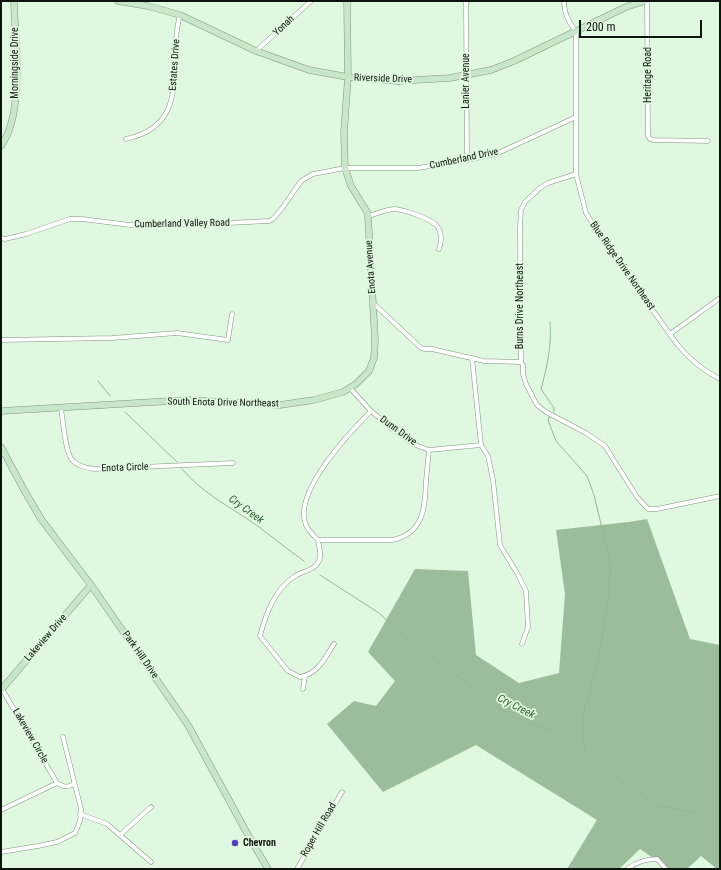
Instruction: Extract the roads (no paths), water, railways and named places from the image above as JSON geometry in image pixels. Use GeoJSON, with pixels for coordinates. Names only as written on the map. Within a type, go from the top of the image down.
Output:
{"type":"FeatureCollection","features":[{"type":"Feature","properties":{"kind":"street","name":"Morningside Drive"},"geometry":{"type":"LineString","coordinates":[[1,146],[7,138],[11,126],[16,97],[14,1]]}},
{"type":"Feature","properties":{"kind":"street","name":"Riverside Drive"},"geometry":{"type":"LineString","coordinates":[[118,1],[148,6],[180,15],[256,51],[309,70],[348,77],[398,81],[450,78],[491,70],[514,61],[626,7],[646,1]]}},
{"type":"Feature","properties":{"kind":"street","name":"Yonah"},"geometry":{"type":"LineString","coordinates":[[256,51],[311,1]]}},
{"type":"Feature","properties":{"kind":"street","name":"Enota Avenue"},"geometry":{"type":"LineString","coordinates":[[347,1],[348,77],[344,127],[345,168],[351,186],[368,216],[374,304],[421,348],[484,361],[521,362]]}},
{"type":"Feature","properties":{"kind":"street","name":"Lanier Avenue"},"geometry":{"type":"LineString","coordinates":[[466,1],[467,160]]}},
{"type":"Feature","properties":{"kind":"street"},"geometry":{"type":"LineString","coordinates":[[564,1],[569,22],[576,32]]}},
{"type":"Feature","properties":{"kind":"street","name":"Heritage Road"},"geometry":{"type":"LineString","coordinates":[[646,1],[648,136],[654,140],[708,141]]}},
{"type":"Feature","properties":{"kind":"street","name":"Estates Drive"},"geometry":{"type":"LineString","coordinates":[[126,139],[134,138],[149,131],[157,125],[168,111],[174,93],[177,32],[180,15]]}},
{"type":"Feature","properties":{"kind":"street","name":"Blue Ridge Drive Northeast"},"geometry":{"type":"LineString","coordinates":[[576,32],[576,174],[586,213],[612,254],[676,344],[692,361],[708,373],[720,379]]}},
{"type":"Feature","properties":{"kind":"street","name":"Cumberland Drive"},"geometry":{"type":"LineString","coordinates":[[345,168],[418,168],[496,154],[576,117]]}},
{"type":"Feature","properties":{"kind":"street","name":"Cumberland Valley Road"},"geometry":{"type":"LineString","coordinates":[[1,238],[26,234],[70,219],[130,225],[207,224],[269,221],[273,219],[305,178],[324,171],[345,168]]}},
{"type":"Feature","properties":{"kind":"street","name":"Burns Drive Northeast"},"geometry":{"type":"LineString","coordinates":[[576,174],[548,183],[540,188],[525,202],[522,210],[520,228],[521,362],[523,365],[523,374],[526,384],[537,404],[546,412],[586,433],[605,446],[637,497],[648,509],[657,509],[720,496]]}},
{"type":"Feature","properties":{"kind":"street"},"geometry":{"type":"LineString","coordinates":[[368,216],[394,209],[416,214],[432,222],[439,229],[441,243],[439,249]]}},
{"type":"Feature","properties":{"kind":"street"},"geometry":{"type":"LineString","coordinates":[[670,334],[720,298]]}},
{"type":"Feature","properties":{"kind":"street","name":"South Enota Drive Northeast"},"geometry":{"type":"LineString","coordinates":[[1,411],[61,409],[72,406],[188,400],[280,405],[314,400],[343,392],[350,388],[369,371],[374,358],[374,304]]}},
{"type":"Feature","properties":{"kind":"street"},"geometry":{"type":"LineString","coordinates":[[1,340],[112,338],[177,333],[228,340],[232,314]]}},
{"type":"Feature","properties":{"kind":"street"},"geometry":{"type":"LineString","coordinates":[[472,358],[481,445],[488,456],[493,480],[500,545],[518,573],[526,591],[528,627],[522,644]]}},
{"type":"Feature","properties":{"kind":"street","name":"Dunn Drive"},"geometry":{"type":"LineString","coordinates":[[350,388],[371,411],[413,444],[429,450],[481,445]]}},
{"type":"Feature","properties":{"kind":"street","name":"Enota Circle"},"geometry":{"type":"LineString","coordinates":[[61,409],[70,458],[73,462],[86,468],[94,469],[233,463]]}},
{"type":"Feature","properties":{"kind":"street"},"geometry":{"type":"LineString","coordinates":[[334,644],[316,670],[300,677],[288,671],[260,636],[263,622],[282,587],[296,575],[313,568],[318,564],[321,555],[318,540],[306,525],[304,508],[311,487],[345,438],[371,411]]}},
{"type":"Feature","properties":{"kind":"street","name":"Park Hill Drive"},"geometry":{"type":"LineString","coordinates":[[1,447],[41,519],[91,585],[188,725],[268,869]]}},
{"type":"Feature","properties":{"kind":"street"},"geometry":{"type":"LineString","coordinates":[[318,540],[392,540],[398,539],[412,531],[418,524],[424,511],[427,495],[429,450]]}},
{"type":"Feature","properties":{"kind":"street","name":"Lakeview Drive"},"geometry":{"type":"LineString","coordinates":[[1,689],[91,585]]}},
{"type":"Feature","properties":{"kind":"street"},"geometry":{"type":"LineString","coordinates":[[303,690],[305,676]]}},
{"type":"Feature","properties":{"kind":"street","name":"Lakeview Circle"},"geometry":{"type":"LineString","coordinates":[[1,689],[57,783]]}},
{"type":"Feature","properties":{"kind":"street"},"geometry":{"type":"LineString","coordinates":[[1,852],[57,842],[75,833],[80,821],[81,809],[63,737]]}},
{"type":"Feature","properties":{"kind":"street"},"geometry":{"type":"LineString","coordinates":[[1,810],[57,783],[64,787],[69,787],[74,784]]}},
{"type":"Feature","properties":{"kind":"street","name":"Roper Hill Road"},"geometry":{"type":"LineString","coordinates":[[297,869],[342,792]]}},
{"type":"Feature","properties":{"kind":"street"},"geometry":{"type":"LineString","coordinates":[[120,835],[150,807]]}},
{"type":"Feature","properties":{"kind":"street"},"geometry":{"type":"LineString","coordinates":[[80,814],[107,824],[151,862]]}},
{"type":"Feature","properties":{"kind":"street"},"geometry":{"type":"LineString","coordinates":[[627,869],[636,863],[652,859],[657,859],[666,869]]}},
{"type":"Feature","properties":{"kind":"waterway"},"geometry":{"type":"LineString","coordinates":[[550,322],[548,356],[541,389],[554,408],[554,412]]}},
{"type":"Feature","properties":{"kind":"waterway","name":"Cry Creek"},"geometry":{"type":"LineString","coordinates":[[98,381],[110,396]]}},
{"type":"Feature","properties":{"kind":"waterway","name":"Cry Creek"},"geometry":{"type":"LineString","coordinates":[[125,412],[177,462]]}},
{"type":"Feature","properties":{"kind":"waterway"},"geometry":{"type":"LineString","coordinates":[[549,417],[548,420],[556,441],[587,476],[594,495],[609,557],[609,593],[599,658],[583,714],[585,749]]}},
{"type":"Feature","properties":{"kind":"waterway","name":"Cry Creek"},"geometry":{"type":"LineString","coordinates":[[182,469],[207,492],[255,524],[304,561]]}},
{"type":"Feature","properties":{"kind":"waterway","name":"Cry Creek"},"geometry":{"type":"LineString","coordinates":[[320,575],[379,613],[416,647],[466,682],[490,703],[533,725],[553,731],[585,750],[623,782],[655,805],[697,813],[720,824]]}},
{"type":"Feature","properties":{"kind":"place","name":"Chevron"},"geometry":{"type":"Point","coordinates":[235,843]}}]}
